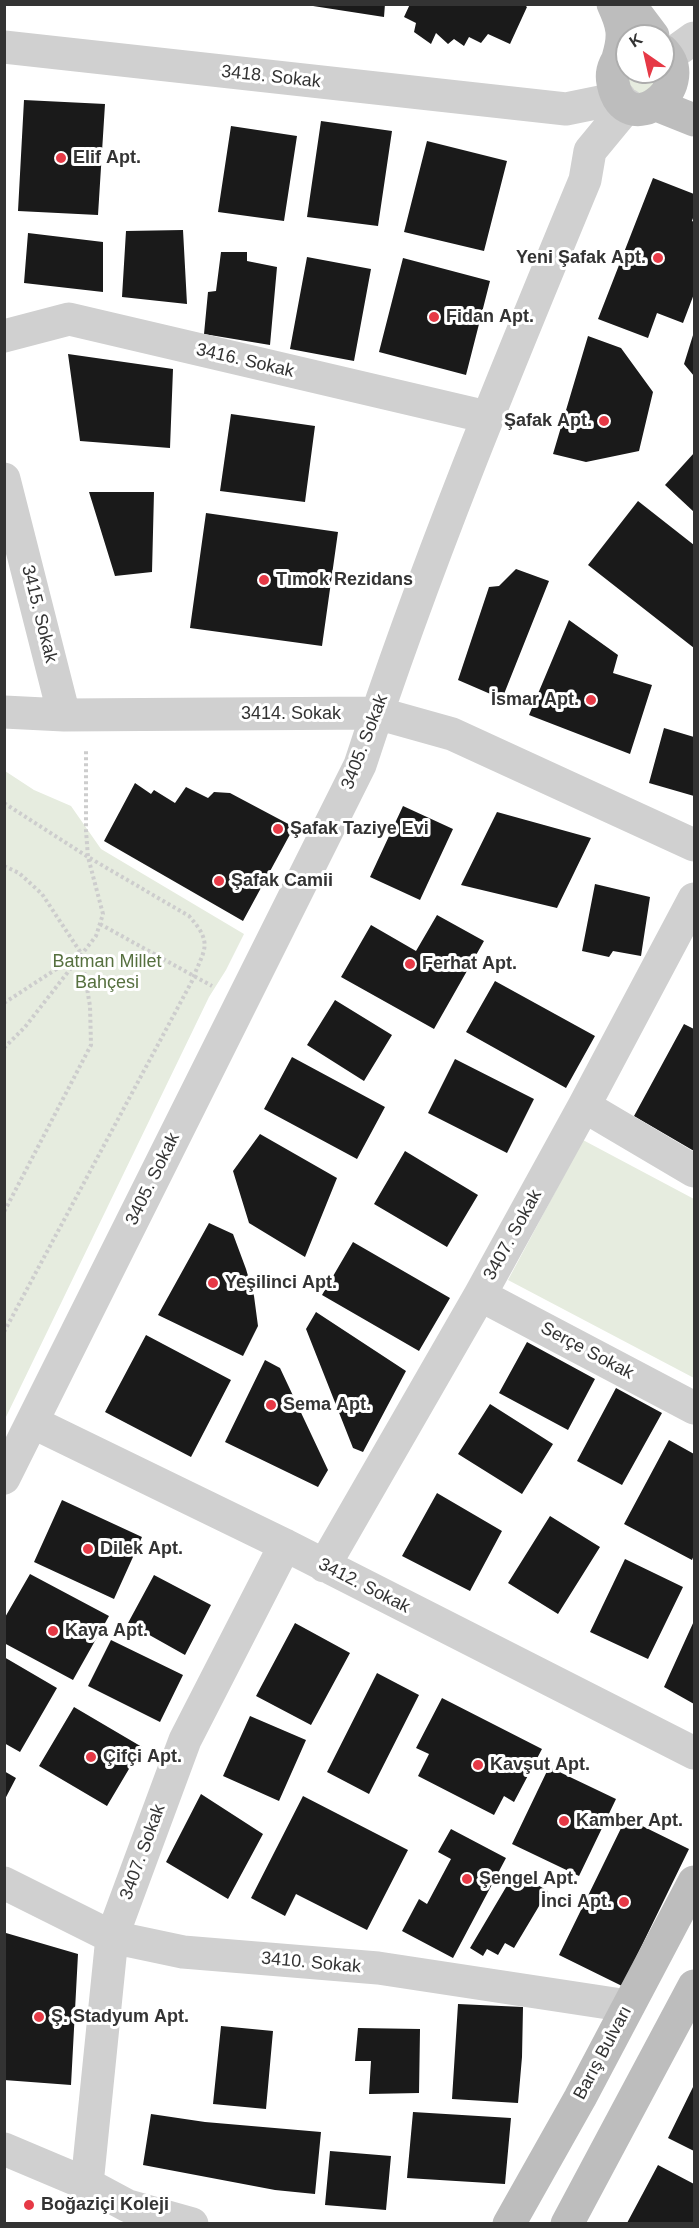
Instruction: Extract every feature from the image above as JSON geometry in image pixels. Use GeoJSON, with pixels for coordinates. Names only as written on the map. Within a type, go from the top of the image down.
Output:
{"type":"FeatureCollection","features":[{"type":"Feature","properties":{"kind":"main road"},"geometry":{"type":"LineString","coordinates":[[613,4],[622,24],[631,85]]}},
{"type":"Feature","properties":{"kind":"main road"},"geometry":{"type":"LineString","coordinates":[[629,4],[647,24]]}},
{"type":"Feature","properties":{"kind":"main road"},"geometry":{"type":"LineString","coordinates":[[675,59],[694,89]]}},
{"type":"Feature","properties":{"kind":"main road"},"geometry":{"type":"LineString","coordinates":[[631,85],[668,100],[677,81],[675,68]]}},
{"type":"Feature","properties":{"kind":"main road"},"geometry":{"type":"LineString","coordinates":[[631,85],[694,120]]}},
{"type":"Feature","properties":{"kind":"main road","name":"Barış Bulvarı"},"geometry":{"type":"LineString","coordinates":[[509,2223],[694,1881]]}},
{"type":"Feature","properties":{"kind":"main road"},"geometry":{"type":"LineString","coordinates":[[567,2223],[694,1986]]}},
{"type":"Feature","properties":{"kind":"street","name":"3418. Sokak"},"geometry":{"type":"LineString","coordinates":[[4,47],[537,106],[567,99],[596,86],[631,85]]}},
{"type":"Feature","properties":{"kind":"street","name":"3405. Sokak"},"geometry":{"type":"LineString","coordinates":[[4,1478],[360,765],[377,713],[487,417],[585,180],[590,151],[631,85]]}},
{"type":"Feature","properties":{"kind":"street","name":"3416. Sokak"},"geometry":{"type":"LineString","coordinates":[[4,336],[69,320],[487,417]]}},
{"type":"Feature","properties":{"kind":"street","name":"3415. Sokak"},"geometry":{"type":"LineString","coordinates":[[4,479],[75,714]]}},
{"type":"Feature","properties":{"kind":"street","name":"3414. Sokak"},"geometry":{"type":"LineString","coordinates":[[4,712],[75,714],[377,713],[452,734],[694,844]]}},
{"type":"Feature","properties":{"kind":"street","name":"3407. Sokak"},"geometry":{"type":"LineString","coordinates":[[324,1566],[480,1295],[694,899]]}},
{"type":"Feature","properties":{"kind":"street"},"geometry":{"type":"LineString","coordinates":[[584,1106],[694,1171]]}},
{"type":"Feature","properties":{"kind":"street","name":"Serçe Sokak"},"geometry":{"type":"LineString","coordinates":[[480,1295],[694,1408]]}},
{"type":"Feature","properties":{"kind":"street","name":"3412. Sokak"},"geometry":{"type":"LineString","coordinates":[[32,1422],[285,1545],[694,1753]]}},
{"type":"Feature","properties":{"kind":"street","name":"3407. Sokak"},"geometry":{"type":"LineString","coordinates":[[87,2184],[112,1936],[185,1740],[285,1545]]}},
{"type":"Feature","properties":{"kind":"street","name":"3410. Sokak"},"geometry":{"type":"LineString","coordinates":[[4,1883],[112,1936],[183,1952],[378,1968],[628,2006]]}},
{"type":"Feature","properties":{"kind":"street"},"geometry":{"type":"LineString","coordinates":[[4,2148],[87,2184],[128,2205],[192,2223]]}},
{"type":"Feature","properties":{"kind":"path"},"geometry":{"type":"LineString","coordinates":[[4,1048],[24,1027],[96,936],[103,914],[88,857],[75,714]]}},
{"type":"Feature","properties":{"kind":"path"},"geometry":{"type":"LineString","coordinates":[[4,804],[88,857],[189,916],[202,930],[205,950],[194,975],[4,1332]]}},
{"type":"Feature","properties":{"kind":"path"},"geometry":{"type":"LineString","coordinates":[[4,867],[19,873],[42,894],[81,953],[90,1006],[91,1045],[4,1212]]}},
{"type":"Feature","properties":{"kind":"path"},"geometry":{"type":"LineString","coordinates":[[100,924],[194,975],[241,1004]]}},
{"type":"Feature","properties":{"kind":"path"},"geometry":{"type":"LineString","coordinates":[[4,1003],[81,953]]}},
{"type":"Feature","properties":{"kind":"green space"},"geometry":{"type":"Polygon","coordinates":[[[629,84],[663,84],[663,89],[631,95],[629,84]]]}},
{"type":"Feature","properties":{"kind":"green space","name":"Batman Millet Bahçesi"},"geometry":{"type":"Polygon","coordinates":[[[5,771],[34,790],[71,806],[101,849],[244,934],[209,997],[5,1419],[5,771]]]}},
{"type":"Feature","properties":{"kind":"green space"},"geometry":{"type":"Polygon","coordinates":[[[583,1140],[694,1199],[694,1378],[508,1280],[583,1140]]]}},
{"type":"Feature","properties":{"kind":"building"},"geometry":{"type":"Polygon","coordinates":[[[313,4],[385,4],[384,17],[313,6],[313,4]]]}},
{"type":"Feature","properties":{"kind":"building"},"geometry":{"type":"Polygon","coordinates":[[[410,4],[524,4],[527,7],[510,44],[488,34],[481,43],[469,37],[464,46],[454,39],[448,44],[436,33],[431,44],[414,32],[416,23],[404,17],[410,4]]]}},
{"type":"Feature","properties":{"kind":"building","name":"Elif Apt."},"geometry":{"type":"Polygon","coordinates":[[[24,100],[105,104],[98,215],[18,211],[24,100]]]}},
{"type":"Feature","properties":{"kind":"building"},"geometry":{"type":"Polygon","coordinates":[[[321,121],[392,131],[378,226],[307,217],[321,121]]]}},
{"type":"Feature","properties":{"kind":"building"},"geometry":{"type":"Polygon","coordinates":[[[231,126],[297,136],[284,221],[218,212],[231,126]]]}},
{"type":"Feature","properties":{"kind":"building"},"geometry":{"type":"Polygon","coordinates":[[[427,141],[507,161],[484,251],[404,232],[427,141]]]}},
{"type":"Feature","properties":{"kind":"building","name":"Yeni Şafak Apt."},"geometry":{"type":"Polygon","coordinates":[[[653,178],[694,194],[692,221],[694,222],[694,294],[683,323],[657,313],[648,338],[598,319],[653,178]]]}},
{"type":"Feature","properties":{"kind":"building"},"geometry":{"type":"Polygon","coordinates":[[[183,230],[187,304],[122,297],[126,231],[183,230]]]}},
{"type":"Feature","properties":{"kind":"building"},"geometry":{"type":"Polygon","coordinates":[[[28,233],[103,242],[103,292],[24,283],[28,233]]]}},
{"type":"Feature","properties":{"kind":"building"},"geometry":{"type":"Polygon","coordinates":[[[221,252],[247,252],[247,261],[277,267],[270,345],[204,334],[208,292],[216,291],[221,252]]]}},
{"type":"Feature","properties":{"kind":"building"},"geometry":{"type":"Polygon","coordinates":[[[307,257],[371,269],[354,361],[290,349],[307,257]]]}},
{"type":"Feature","properties":{"kind":"building","name":"Fidan Apt."},"geometry":{"type":"Polygon","coordinates":[[[403,258],[490,281],[466,375],[379,352],[403,258]]]}},
{"type":"Feature","properties":{"kind":"building"},"geometry":{"type":"Polygon","coordinates":[[[694,332],[694,376],[684,364],[694,332]]]}},
{"type":"Feature","properties":{"kind":"building","name":"Şafak Apt."},"geometry":{"type":"Polygon","coordinates":[[[588,336],[621,348],[653,392],[639,451],[586,462],[553,454],[588,336]]]}},
{"type":"Feature","properties":{"kind":"building"},"geometry":{"type":"Polygon","coordinates":[[[68,354],[173,369],[170,448],[80,441],[68,354]]]}},
{"type":"Feature","properties":{"kind":"building"},"geometry":{"type":"Polygon","coordinates":[[[231,414],[315,426],[305,502],[220,491],[231,414]]]}},
{"type":"Feature","properties":{"kind":"building"},"geometry":{"type":"Polygon","coordinates":[[[694,453],[694,512],[665,485],[694,453]]]}},
{"type":"Feature","properties":{"kind":"building"},"geometry":{"type":"Polygon","coordinates":[[[89,492],[154,492],[152,572],[115,576],[89,492]]]}},
{"type":"Feature","properties":{"kind":"building"},"geometry":{"type":"Polygon","coordinates":[[[638,501],[694,545],[694,648],[588,565],[638,501]]]}},
{"type":"Feature","properties":{"kind":"building","name":"Tımok Rezidans"},"geometry":{"type":"Polygon","coordinates":[[[206,513],[338,532],[322,646],[190,628],[206,513]]]}},
{"type":"Feature","properties":{"kind":"building"},"geometry":{"type":"Polygon","coordinates":[[[516,569],[549,581],[502,699],[458,680],[489,587],[499,586],[516,569]]]}},
{"type":"Feature","properties":{"kind":"building","name":"İsmar Apt."},"geometry":{"type":"Polygon","coordinates":[[[569,620],[618,655],[613,673],[652,685],[630,754],[529,715],[569,620]]]}},
{"type":"Feature","properties":{"kind":"building"},"geometry":{"type":"Polygon","coordinates":[[[664,728],[694,737],[694,796],[649,783],[664,728]]]}},
{"type":"Feature","properties":{"kind":"building","name":"Şafak Camii"},"geometry":{"type":"Polygon","coordinates":[[[135,783],[151,794],[154,790],[175,803],[186,787],[208,798],[214,792],[230,793],[294,827],[243,921],[104,841],[135,783]]]}},
{"type":"Feature","properties":{"kind":"building"},"geometry":{"type":"Polygon","coordinates":[[[403,806],[453,829],[420,900],[370,877],[403,806]]]}},
{"type":"Feature","properties":{"kind":"building"},"geometry":{"type":"Polygon","coordinates":[[[497,812],[591,838],[557,908],[461,885],[497,812]]]}},
{"type":"Feature","properties":{"kind":"building"},"geometry":{"type":"Polygon","coordinates":[[[595,884],[650,897],[641,956],[613,951],[609,957],[582,951],[595,884]]]}},
{"type":"Feature","properties":{"kind":"building","name":"Ferhat Apt."},"geometry":{"type":"Polygon","coordinates":[[[437,915],[484,941],[434,1029],[341,977],[371,925],[416,951],[437,915]]]}},
{"type":"Feature","properties":{"kind":"building"},"geometry":{"type":"Polygon","coordinates":[[[495,981],[595,1036],[566,1088],[466,1032],[495,981]]]}},
{"type":"Feature","properties":{"kind":"building"},"geometry":{"type":"Polygon","coordinates":[[[335,1000],[392,1035],[364,1081],[307,1045],[335,1000]]]}},
{"type":"Feature","properties":{"kind":"building"},"geometry":{"type":"Polygon","coordinates":[[[684,1024],[694,1029],[694,1151],[634,1116],[684,1024]]]}},
{"type":"Feature","properties":{"kind":"building"},"geometry":{"type":"Polygon","coordinates":[[[292,1057],[385,1107],[357,1159],[264,1109],[292,1057]]]}},
{"type":"Feature","properties":{"kind":"building"},"geometry":{"type":"Polygon","coordinates":[[[455,1059],[534,1099],[507,1153],[428,1113],[455,1059]]]}},
{"type":"Feature","properties":{"kind":"building"},"geometry":{"type":"Polygon","coordinates":[[[260,1134],[337,1178],[305,1257],[249,1223],[233,1171],[260,1134]]]}},
{"type":"Feature","properties":{"kind":"building"},"geometry":{"type":"Polygon","coordinates":[[[405,1151],[478,1195],[447,1247],[374,1204],[405,1151]]]}},
{"type":"Feature","properties":{"kind":"building","name":"Yeşilinci Apt."},"geometry":{"type":"Polygon","coordinates":[[[209,1223],[233,1234],[254,1296],[258,1326],[243,1356],[158,1315],[209,1223]]]}},
{"type":"Feature","properties":{"kind":"building"},"geometry":{"type":"Polygon","coordinates":[[[353,1242],[450,1298],[419,1351],[322,1295],[353,1242]]]}},
{"type":"Feature","properties":{"kind":"building"},"geometry":{"type":"Polygon","coordinates":[[[316,1312],[406,1371],[363,1452],[353,1448],[306,1329],[316,1312]]]}},
{"type":"Feature","properties":{"kind":"building"},"geometry":{"type":"Polygon","coordinates":[[[146,1335],[231,1380],[191,1457],[105,1412],[146,1335]]]}},
{"type":"Feature","properties":{"kind":"building"},"geometry":{"type":"Polygon","coordinates":[[[527,1342],[595,1379],[568,1430],[499,1393],[527,1342]]]}},
{"type":"Feature","properties":{"kind":"building","name":"Sema Apt."},"geometry":{"type":"Polygon","coordinates":[[[265,1360],[280,1368],[328,1470],[318,1487],[225,1442],[265,1360]]]}},
{"type":"Feature","properties":{"kind":"building"},"geometry":{"type":"Polygon","coordinates":[[[616,1388],[662,1413],[622,1485],[577,1461],[616,1388]]]}},
{"type":"Feature","properties":{"kind":"building"},"geometry":{"type":"Polygon","coordinates":[[[490,1404],[553,1444],[522,1494],[458,1454],[490,1404]]]}},
{"type":"Feature","properties":{"kind":"building"},"geometry":{"type":"Polygon","coordinates":[[[669,1440],[694,1454],[694,1555],[692,1560],[624,1524],[669,1440]]]}},
{"type":"Feature","properties":{"kind":"building"},"geometry":{"type":"Polygon","coordinates":[[[437,1493],[502,1531],[470,1591],[402,1556],[437,1493]]]}},
{"type":"Feature","properties":{"kind":"building","name":"Dilek Apt."},"geometry":{"type":"Polygon","coordinates":[[[62,1500],[142,1537],[114,1599],[34,1562],[62,1500]]]}},
{"type":"Feature","properties":{"kind":"building"},"geometry":{"type":"Polygon","coordinates":[[[550,1516],[600,1547],[558,1614],[508,1583],[550,1516]]]}},
{"type":"Feature","properties":{"kind":"building"},"geometry":{"type":"Polygon","coordinates":[[[625,1559],[683,1587],[648,1659],[590,1632],[625,1559]]]}},
{"type":"Feature","properties":{"kind":"building","name":"Kaya Apt."},"geometry":{"type":"Polygon","coordinates":[[[30,1574],[109,1616],[73,1680],[4,1643],[4,1619],[30,1574]]]}},
{"type":"Feature","properties":{"kind":"building"},"geometry":{"type":"Polygon","coordinates":[[[154,1575],[211,1605],[185,1655],[128,1623],[154,1575]]]}},
{"type":"Feature","properties":{"kind":"building"},"geometry":{"type":"Polygon","coordinates":[[[694,1621],[694,1704],[664,1687],[694,1621]]]}},
{"type":"Feature","properties":{"kind":"building"},"geometry":{"type":"Polygon","coordinates":[[[295,1623],[350,1653],[311,1725],[256,1696],[295,1623]]]}},
{"type":"Feature","properties":{"kind":"building"},"geometry":{"type":"Polygon","coordinates":[[[111,1640],[183,1675],[160,1722],[88,1686],[111,1640]]]}},
{"type":"Feature","properties":{"kind":"building"},"geometry":{"type":"Polygon","coordinates":[[[4,1657],[57,1688],[20,1752],[4,1743],[4,1657]]]}},
{"type":"Feature","properties":{"kind":"building"},"geometry":{"type":"Polygon","coordinates":[[[377,1673],[419,1695],[369,1794],[327,1772],[377,1673]]]}},
{"type":"Feature","properties":{"kind":"building","name":"Kavşut Apt."},"geometry":{"type":"Polygon","coordinates":[[[442,1698],[542,1749],[514,1802],[504,1796],[494,1815],[418,1776],[429,1754],[416,1748],[442,1698]]]}},
{"type":"Feature","properties":{"kind":"building","name":"Çifçi Apt."},"geometry":{"type":"Polygon","coordinates":[[[74,1707],[142,1747],[107,1806],[39,1766],[74,1707]]]}},
{"type":"Feature","properties":{"kind":"building"},"geometry":{"type":"Polygon","coordinates":[[[250,1716],[306,1740],[279,1801],[223,1776],[250,1716]]]}},
{"type":"Feature","properties":{"kind":"building","name":"Kamber Apt."},"geometry":{"type":"Polygon","coordinates":[[[549,1767],[616,1799],[579,1876],[512,1844],[549,1767]]]}},
{"type":"Feature","properties":{"kind":"building"},"geometry":{"type":"Polygon","coordinates":[[[4,1771],[16,1778],[4,1801],[4,1771]]]}},
{"type":"Feature","properties":{"kind":"building"},"geometry":{"type":"Polygon","coordinates":[[[201,1794],[263,1834],[228,1899],[166,1862],[201,1794]]]}},
{"type":"Feature","properties":{"kind":"building"},"geometry":{"type":"Polygon","coordinates":[[[303,1796],[408,1850],[367,1930],[296,1894],[285,1916],[251,1898],[303,1796]]]}},
{"type":"Feature","properties":{"kind":"building","name":"İnci Apt."},"geometry":{"type":"Polygon","coordinates":[[[626,1818],[689,1849],[622,1986],[559,1955],[626,1818]]]}},
{"type":"Feature","properties":{"kind":"building","name":"Şengel Apt."},"geometry":{"type":"Polygon","coordinates":[[[451,1829],[506,1858],[453,1958],[402,1931],[419,1899],[427,1904],[451,1859],[438,1852],[451,1829]]]}},
{"type":"Feature","properties":{"kind":"building"},"geometry":{"type":"Polygon","coordinates":[[[515,1872],[548,1891],[514,1948],[505,1943],[498,1955],[487,1949],[483,1956],[470,1948],[515,1872]]]}},
{"type":"Feature","properties":{"kind":"building","name":"Ş. Stadyum Apt."},"geometry":{"type":"Polygon","coordinates":[[[6,1933],[78,1954],[71,2085],[4,2080],[6,1933]]]}},
{"type":"Feature","properties":{"kind":"building"},"geometry":{"type":"Polygon","coordinates":[[[458,2004],[523,2007],[518,2103],[452,2099],[458,2004]]]}},
{"type":"Feature","properties":{"kind":"building"},"geometry":{"type":"Polygon","coordinates":[[[221,2026],[273,2031],[266,2109],[213,2104],[221,2026]]]}},
{"type":"Feature","properties":{"kind":"building"},"geometry":{"type":"Polygon","coordinates":[[[358,2028],[420,2029],[419,2093],[369,2094],[371,2061],[355,2061],[358,2028]]]}},
{"type":"Feature","properties":{"kind":"building"},"geometry":{"type":"Polygon","coordinates":[[[694,2085],[694,2151],[668,2138],[694,2085]]]}},
{"type":"Feature","properties":{"kind":"building"},"geometry":{"type":"Polygon","coordinates":[[[413,2112],[511,2118],[505,2184],[407,2178],[413,2112]]]}},
{"type":"Feature","properties":{"kind":"building"},"geometry":{"type":"Polygon","coordinates":[[[151,2114],[205,2122],[321,2132],[315,2194],[275,2190],[143,2165],[151,2114]]]}},
{"type":"Feature","properties":{"kind":"building"},"geometry":{"type":"Polygon","coordinates":[[[330,2151],[391,2156],[386,2210],[325,2205],[330,2151]]]}},
{"type":"Feature","properties":{"kind":"building"},"geometry":{"type":"Polygon","coordinates":[[[658,2165],[694,2184],[694,2223],[627,2223],[658,2165]]]}},
{"type":"Feature","properties":{"kind":"place","name":"Elif Apt."},"geometry":{"type":"Point","coordinates":[61,158]}},
{"type":"Feature","properties":{"kind":"place","name":"Yeni Şafak Apt."},"geometry":{"type":"Point","coordinates":[658,258]}},
{"type":"Feature","properties":{"kind":"place","name":"Fidan Apt."},"geometry":{"type":"Point","coordinates":[434,317]}},
{"type":"Feature","properties":{"kind":"place","name":"Şafak Apt."},"geometry":{"type":"Point","coordinates":[604,421]}},
{"type":"Feature","properties":{"kind":"place","name":"Tımok Rezidans"},"geometry":{"type":"Point","coordinates":[264,580]}},
{"type":"Feature","properties":{"kind":"place","name":"İsmar Apt."},"geometry":{"type":"Point","coordinates":[591,700]}},
{"type":"Feature","properties":{"kind":"place","name":"Şafak Taziye Evi"},"geometry":{"type":"Point","coordinates":[278,829]}},
{"type":"Feature","properties":{"kind":"place","name":"Şafak Camii"},"geometry":{"type":"Point","coordinates":[219,881]}},
{"type":"Feature","properties":{"kind":"place","name":"Ferhat Apt."},"geometry":{"type":"Point","coordinates":[410,964]}},
{"type":"Feature","properties":{"kind":"place","name":"Yeşilinci Apt."},"geometry":{"type":"Point","coordinates":[213,1283]}},
{"type":"Feature","properties":{"kind":"place","name":"Sema Apt."},"geometry":{"type":"Point","coordinates":[271,1405]}},
{"type":"Feature","properties":{"kind":"place","name":"Dilek Apt."},"geometry":{"type":"Point","coordinates":[88,1549]}},
{"type":"Feature","properties":{"kind":"place","name":"Kaya Apt."},"geometry":{"type":"Point","coordinates":[53,1631]}},
{"type":"Feature","properties":{"kind":"place","name":"Çifçi Apt."},"geometry":{"type":"Point","coordinates":[91,1757]}},
{"type":"Feature","properties":{"kind":"place","name":"Kavşut Apt."},"geometry":{"type":"Point","coordinates":[478,1765]}},
{"type":"Feature","properties":{"kind":"place","name":"Kamber Apt."},"geometry":{"type":"Point","coordinates":[564,1821]}},
{"type":"Feature","properties":{"kind":"place","name":"Şengel Apt."},"geometry":{"type":"Point","coordinates":[467,1879]}},
{"type":"Feature","properties":{"kind":"place","name":"İnci Apt."},"geometry":{"type":"Point","coordinates":[624,1902]}},
{"type":"Feature","properties":{"kind":"place","name":"Ş. Stadyum Apt."},"geometry":{"type":"Point","coordinates":[39,2017]}},
{"type":"Feature","properties":{"kind":"place","name":"Boğaziçi Koleji"},"geometry":{"type":"Point","coordinates":[29,2205]}}]}
